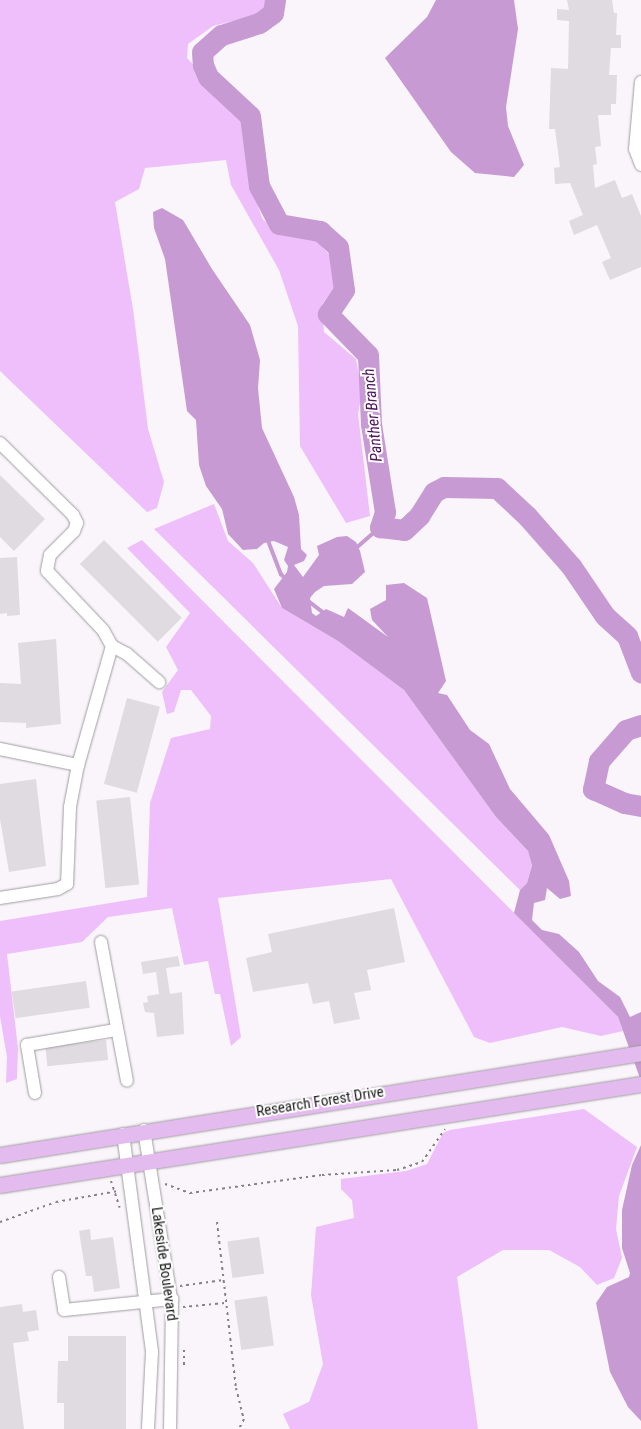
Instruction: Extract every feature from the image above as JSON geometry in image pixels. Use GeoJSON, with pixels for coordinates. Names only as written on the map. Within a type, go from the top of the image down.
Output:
{"type":"FeatureCollection","features":[{"type":"Feature","properties":{"kind":"main road","name":"Research Forest Drive"},"geometry":{"type":"LineString","coordinates":[[0,1155],[144,1130],[641,1052]]}},
{"type":"Feature","properties":{"kind":"main road","name":"Research Forest Drive"},"geometry":{"type":"LineString","coordinates":[[0,1185],[641,1084]]}},
{"type":"Feature","properties":{"kind":"street"},"geometry":{"type":"LineString","coordinates":[[641,82],[635,149],[641,165]]}},
{"type":"Feature","properties":{"kind":"street"},"geometry":{"type":"LineString","coordinates":[[0,443],[73,515],[77,523],[74,531],[50,555],[47,570],[103,630],[112,646],[126,654],[159,682]]}},
{"type":"Feature","properties":{"kind":"street"},"geometry":{"type":"LineString","coordinates":[[0,898],[58,889],[67,884],[70,807],[78,765],[112,646]]}},
{"type":"Feature","properties":{"kind":"street"},"geometry":{"type":"LineString","coordinates":[[0,749],[78,765]]}},
{"type":"Feature","properties":{"kind":"street"},"geometry":{"type":"LineString","coordinates":[[101,942],[127,1081]]}},
{"type":"Feature","properties":{"kind":"street"},"geometry":{"type":"LineString","coordinates":[[35,1093],[27,1046],[116,1030]]}},
{"type":"Feature","properties":{"kind":"street","name":"Lakeside Boulevard"},"geometry":{"type":"LineString","coordinates":[[144,1130],[172,1299],[174,1366],[170,1429]]}},
{"type":"Feature","properties":{"kind":"street","name":"Lakeside Boulevard"},"geometry":{"type":"LineString","coordinates":[[123,1134],[148,1301],[152,1352],[148,1429]]}},
{"type":"Feature","properties":{"kind":"street"},"geometry":{"type":"LineString","coordinates":[[59,1277],[64,1310],[172,1299]]}},
{"type":"Feature","properties":{"kind":"path"},"geometry":{"type":"LineString","coordinates":[[152,1183],[190,1193],[322,1175],[397,1170],[422,1162],[433,1152],[441,1131],[447,1128]]}},
{"type":"Feature","properties":{"kind":"path"},"geometry":{"type":"LineString","coordinates":[[0,1222],[56,1202],[104,1195],[130,1185]]}},
{"type":"Feature","properties":{"kind":"path"},"geometry":{"type":"LineString","coordinates":[[217,1222],[236,1388],[244,1419],[239,1429]]}},
{"type":"Feature","properties":{"kind":"shaded area"},"geometry":{"type":"Polygon","coordinates":[[[0,0],[266,0],[266,8],[261,14],[213,26],[188,44],[187,58],[240,114],[252,191],[263,220],[288,234],[315,239],[335,261],[336,286],[322,304],[324,332],[356,359],[362,392],[358,414],[370,516],[346,523],[300,446],[298,326],[279,270],[231,185],[226,160],[145,168],[139,189],[115,202],[133,309],[148,429],[164,482],[157,508],[147,512],[0,371],[0,0]]]}},
{"type":"Feature","properties":{"kind":"shaded area"},"geometry":{"type":"Polygon","coordinates":[[[436,0],[514,0],[518,29],[506,107],[508,126],[524,165],[514,177],[475,173],[451,152],[385,58],[427,17],[436,0]]]}},
{"type":"Feature","properties":{"kind":"shaded area"},"geometry":{"type":"Polygon","coordinates":[[[162,208],[183,220],[212,269],[250,325],[260,360],[258,388],[262,428],[294,497],[299,515],[301,549],[307,555],[304,561],[294,565],[303,577],[319,555],[317,546],[337,537],[347,536],[356,542],[360,551],[365,572],[352,584],[324,586],[315,592],[310,598],[312,613],[316,616],[326,609],[344,617],[348,608],[388,637],[372,620],[370,609],[386,600],[386,585],[404,583],[427,598],[446,681],[438,693],[447,695],[470,730],[489,744],[510,789],[549,835],[569,881],[571,896],[560,899],[547,888],[545,900],[534,903],[532,920],[542,930],[559,934],[579,952],[598,981],[620,997],[630,1017],[641,1012],[641,1081],[618,1017],[514,913],[520,890],[527,883],[532,865],[528,851],[496,817],[404,690],[338,641],[282,608],[274,589],[287,572],[288,566],[284,560],[288,547],[274,541],[264,543],[257,549],[243,550],[228,534],[222,509],[206,486],[199,465],[196,420],[187,411],[165,259],[154,228],[153,212],[162,208]]]}},
{"type":"Feature","properties":{"kind":"shaded area"},"geometry":{"type":"Polygon","coordinates":[[[214,504],[228,541],[253,563],[282,608],[338,641],[404,690],[496,817],[528,851],[532,864],[527,883],[520,890],[154,529],[214,504]]]}},
{"type":"Feature","properties":{"kind":"shaded area"},"geometry":{"type":"Polygon","coordinates":[[[142,540],[618,1017],[623,1031],[601,1036],[562,1027],[490,1043],[474,1037],[391,879],[218,898],[241,1037],[231,1046],[220,994],[215,994],[208,961],[184,965],[172,908],[108,917],[82,942],[7,954],[18,1048],[17,1079],[6,1083],[7,1057],[0,1016],[0,921],[147,897],[150,803],[171,738],[210,729],[211,716],[191,690],[181,690],[174,712],[167,714],[162,692],[178,670],[166,647],[190,613],[127,548],[142,540]]]}},
{"type":"Feature","properties":{"kind":"shaded area"},"geometry":{"type":"Polygon","coordinates":[[[584,1109],[637,1147],[619,1196],[616,1229],[622,1258],[614,1278],[597,1285],[580,1267],[549,1250],[503,1250],[457,1277],[478,1429],[290,1429],[283,1414],[309,1402],[323,1364],[311,1295],[316,1227],[354,1218],[352,1200],[341,1189],[341,1179],[406,1171],[427,1164],[443,1133],[450,1130],[584,1109]]]}},
{"type":"Feature","properties":{"kind":"shaded area"},"geometry":{"type":"Polygon","coordinates":[[[641,1145],[641,1421],[628,1407],[610,1372],[596,1303],[607,1287],[629,1277],[630,1273],[622,1248],[622,1210],[632,1165],[641,1145]]]}},
{"type":"Feature","properties":{"kind":"building"},"geometry":{"type":"Polygon","coordinates":[[[567,0],[612,0],[614,13],[617,13],[616,35],[621,35],[621,48],[611,48],[609,75],[617,75],[616,104],[611,104],[611,115],[598,115],[601,146],[595,147],[597,164],[593,165],[595,188],[615,180],[622,198],[632,194],[641,216],[641,267],[610,280],[602,262],[611,258],[597,225],[574,235],[569,221],[583,215],[570,183],[555,184],[554,168],[560,167],[555,129],[549,129],[551,68],[568,69],[569,21],[557,20],[557,9],[569,10],[567,0]]]}},
{"type":"Feature","properties":{"kind":"building"},"geometry":{"type":"Polygon","coordinates":[[[0,475],[45,519],[14,551],[0,537],[0,475]]]}},
{"type":"Feature","properties":{"kind":"building"},"geometry":{"type":"Polygon","coordinates":[[[104,540],[182,618],[158,642],[80,564],[104,540]]]}},
{"type":"Feature","properties":{"kind":"building"},"geometry":{"type":"Polygon","coordinates":[[[17,557],[20,615],[7,616],[7,613],[0,614],[0,558],[17,557]]]}},
{"type":"Feature","properties":{"kind":"building"},"geometry":{"type":"Polygon","coordinates":[[[56,639],[61,724],[26,728],[26,723],[0,722],[0,683],[21,684],[18,643],[56,639]]]}},
{"type":"Feature","properties":{"kind":"building"},"geometry":{"type":"Polygon","coordinates":[[[127,698],[160,707],[137,793],[104,784],[127,698]]]}},
{"type":"Feature","properties":{"kind":"building"},"geometry":{"type":"Polygon","coordinates":[[[36,779],[46,866],[9,872],[0,819],[0,784],[36,779]]]}},
{"type":"Feature","properties":{"kind":"building"},"geometry":{"type":"Polygon","coordinates":[[[130,797],[139,885],[105,888],[96,801],[130,797]]]}},
{"type":"Feature","properties":{"kind":"building"},"geometry":{"type":"Polygon","coordinates":[[[394,908],[405,962],[367,970],[371,990],[354,993],[360,1019],[334,1024],[329,1001],[313,1004],[308,983],[253,992],[246,958],[272,952],[268,934],[394,908]]]}},
{"type":"Feature","properties":{"kind":"building"},"geometry":{"type":"Polygon","coordinates":[[[178,956],[180,966],[166,968],[170,994],[182,992],[184,1034],[157,1037],[154,1013],[145,1012],[143,1003],[148,1002],[147,996],[159,994],[156,972],[143,974],[141,962],[178,956]]]}},
{"type":"Feature","properties":{"kind":"building"},"geometry":{"type":"Polygon","coordinates":[[[86,981],[90,1008],[15,1018],[12,991],[86,981]]]}},
{"type":"Feature","properties":{"kind":"building"},"geometry":{"type":"Polygon","coordinates":[[[106,1040],[108,1060],[47,1066],[45,1046],[106,1040]]]}},
{"type":"Feature","properties":{"kind":"building"},"geometry":{"type":"Polygon","coordinates":[[[90,1229],[91,1240],[113,1237],[120,1288],[94,1292],[92,1276],[86,1276],[79,1231],[90,1229]]]}},
{"type":"Feature","properties":{"kind":"building"},"geometry":{"type":"Polygon","coordinates":[[[259,1237],[264,1274],[232,1278],[227,1241],[259,1237]]]}},
{"type":"Feature","properties":{"kind":"building"},"geometry":{"type":"Polygon","coordinates":[[[267,1296],[274,1346],[241,1350],[234,1301],[267,1296]]]}},
{"type":"Feature","properties":{"kind":"building"},"geometry":{"type":"Polygon","coordinates":[[[22,1304],[23,1312],[36,1310],[39,1330],[27,1332],[29,1341],[13,1343],[24,1429],[0,1429],[0,1307],[22,1304]]]}},
{"type":"Feature","properties":{"kind":"building"},"geometry":{"type":"Polygon","coordinates":[[[68,1336],[126,1336],[126,1429],[64,1429],[64,1403],[57,1403],[58,1361],[68,1361],[68,1336]]]}},
{"type":"Feature","properties":{"kind":"waterway","name":"Panther Branch"},"geometry":{"type":"LineString","coordinates":[[275,0],[273,13],[259,23],[221,35],[202,52],[203,65],[208,77],[250,116],[259,186],[279,224],[320,231],[338,247],[344,290],[328,314],[368,355],[371,424],[385,512],[380,527],[404,530],[419,516],[434,492],[444,487],[497,488],[527,516],[571,566],[605,616],[627,636],[641,672]]}},
{"type":"Feature","properties":{"kind":"waterway"},"geometry":{"type":"LineString","coordinates":[[355,549],[380,527]]}},
{"type":"Feature","properties":{"kind":"waterway"},"geometry":{"type":"LineString","coordinates":[[267,538],[281,574],[287,581]]}},
{"type":"Feature","properties":{"kind":"waterway"},"geometry":{"type":"LineString","coordinates":[[307,600],[325,614]]}},
{"type":"Feature","properties":{"kind":"waterway","name":"Panther Branch"},"geometry":{"type":"LineString","coordinates":[[641,725],[626,730],[599,761],[593,789],[624,803],[641,806]]}}]}
